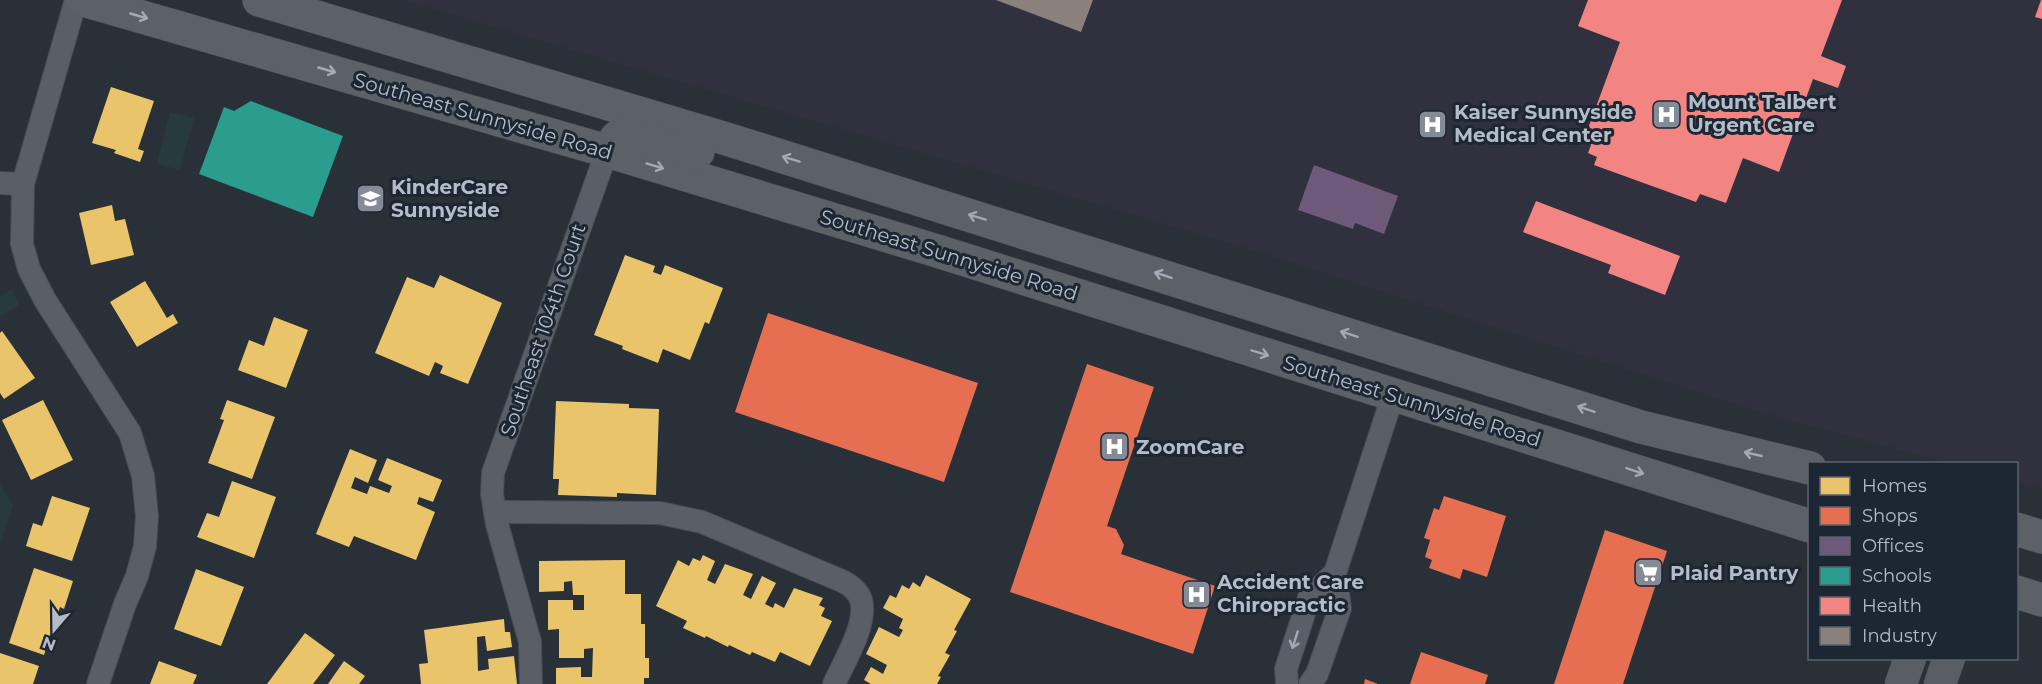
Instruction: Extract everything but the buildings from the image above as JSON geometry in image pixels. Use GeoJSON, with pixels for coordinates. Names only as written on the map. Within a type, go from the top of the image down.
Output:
{"type":"FeatureCollection","features":[{"type":"Feature","properties":{"kind":"main road","name":"Southeast Sunnyside Road"},"geometry":{"type":"LineString","coordinates":[[83,0],[607,151],[934,249],[1808,526]]}},
{"type":"Feature","properties":{"kind":"main road"},"geometry":{"type":"LineString","coordinates":[[259,0],[730,140],[1641,427],[1808,468]]}},
{"type":"Feature","properties":{"kind":"main road"},"geometry":{"type":"LineString","coordinates":[[607,151],[617,137],[625,133],[693,154],[730,140]]}},
{"type":"Feature","properties":{"kind":"main road"},"geometry":{"type":"LineString","coordinates":[[934,249],[942,236],[949,232],[1016,252],[1048,239]]}},
{"type":"Feature","properties":{"kind":"main road"},"geometry":{"type":"LineString","coordinates":[[2018,530],[2042,537]]}},
{"type":"Feature","properties":{"kind":"main road"},"geometry":{"type":"LineString","coordinates":[[2018,593],[2042,600]]}},
{"type":"Feature","properties":{"kind":"main road"},"geometry":{"type":"LineString","coordinates":[[1901,684],[1909,660]]}},
{"type":"Feature","properties":{"kind":"main road"},"geometry":{"type":"LineString","coordinates":[[1940,684],[1948,660]]}},
{"type":"Feature","properties":{"kind":"street"},"geometry":{"type":"LineString","coordinates":[[76,0],[22,184],[22,244],[29,268],[45,300],[130,434],[144,476],[147,516],[144,546],[137,576],[98,684]]}},
{"type":"Feature","properties":{"kind":"street","name":"Southeast 104th Court"},"geometry":{"type":"LineString","coordinates":[[531,684],[530,642],[495,512],[492,494],[493,473],[607,151]]}},
{"type":"Feature","properties":{"kind":"street"},"geometry":{"type":"LineString","coordinates":[[0,183],[22,184]]}},
{"type":"Feature","properties":{"kind":"street"},"geometry":{"type":"LineString","coordinates":[[1310,684],[1317,674],[1340,608],[1335,573],[1393,395]]}},
{"type":"Feature","properties":{"kind":"street"},"geometry":{"type":"LineString","coordinates":[[495,512],[660,513],[702,522],[842,581],[853,587],[861,598],[863,611],[861,624],[834,684]]}},
{"type":"Feature","properties":{"kind":"street"},"geometry":{"type":"LineString","coordinates":[[1287,684],[1286,669],[1309,598],[1335,573]]}},
{"type":"Feature","properties":{"kind":"shaded area","name":"Kaiser Sunnyside Medical Center"},"geometry":{"type":"Polygon","coordinates":[[[403,0],[2042,0],[2042,489],[2018,482],[2018,462],[1945,462],[1767,414],[1246,248],[403,0]]]}},
{"type":"Feature","properties":{"kind":"green space"},"geometry":{"type":"Polygon","coordinates":[[[170,112],[194,118],[180,170],[157,164],[170,112]]]}},
{"type":"Feature","properties":{"kind":"green space"},"geometry":{"type":"Polygon","coordinates":[[[12,289],[19,305],[0,317],[0,296],[12,289]]]}},
{"type":"Feature","properties":{"kind":"green space"},"geometry":{"type":"Polygon","coordinates":[[[0,484],[13,505],[0,544],[0,484]]]}},
{"type":"Feature","properties":{"kind":"place","name":"Mount Talbert Urgent Care"},"geometry":{"type":"Point","coordinates":[1667,114]}},
{"type":"Feature","properties":{"kind":"place","name":"Kaiser Sunnyside Medical Center"},"geometry":{"type":"Point","coordinates":[1433,124]}},
{"type":"Feature","properties":{"kind":"place","name":"KinderCare Sunnyside"},"geometry":{"type":"Point","coordinates":[370,199]}},
{"type":"Feature","properties":{"kind":"place","name":"ZoomCare"},"geometry":{"type":"Point","coordinates":[1115,447]}},
{"type":"Feature","properties":{"kind":"place","name":"Plaid Pantry"},"geometry":{"type":"Point","coordinates":[1649,573]}},
{"type":"Feature","properties":{"kind":"place","name":"Accident Care Chiropractic"},"geometry":{"type":"Point","coordinates":[1196,594]}}]}
